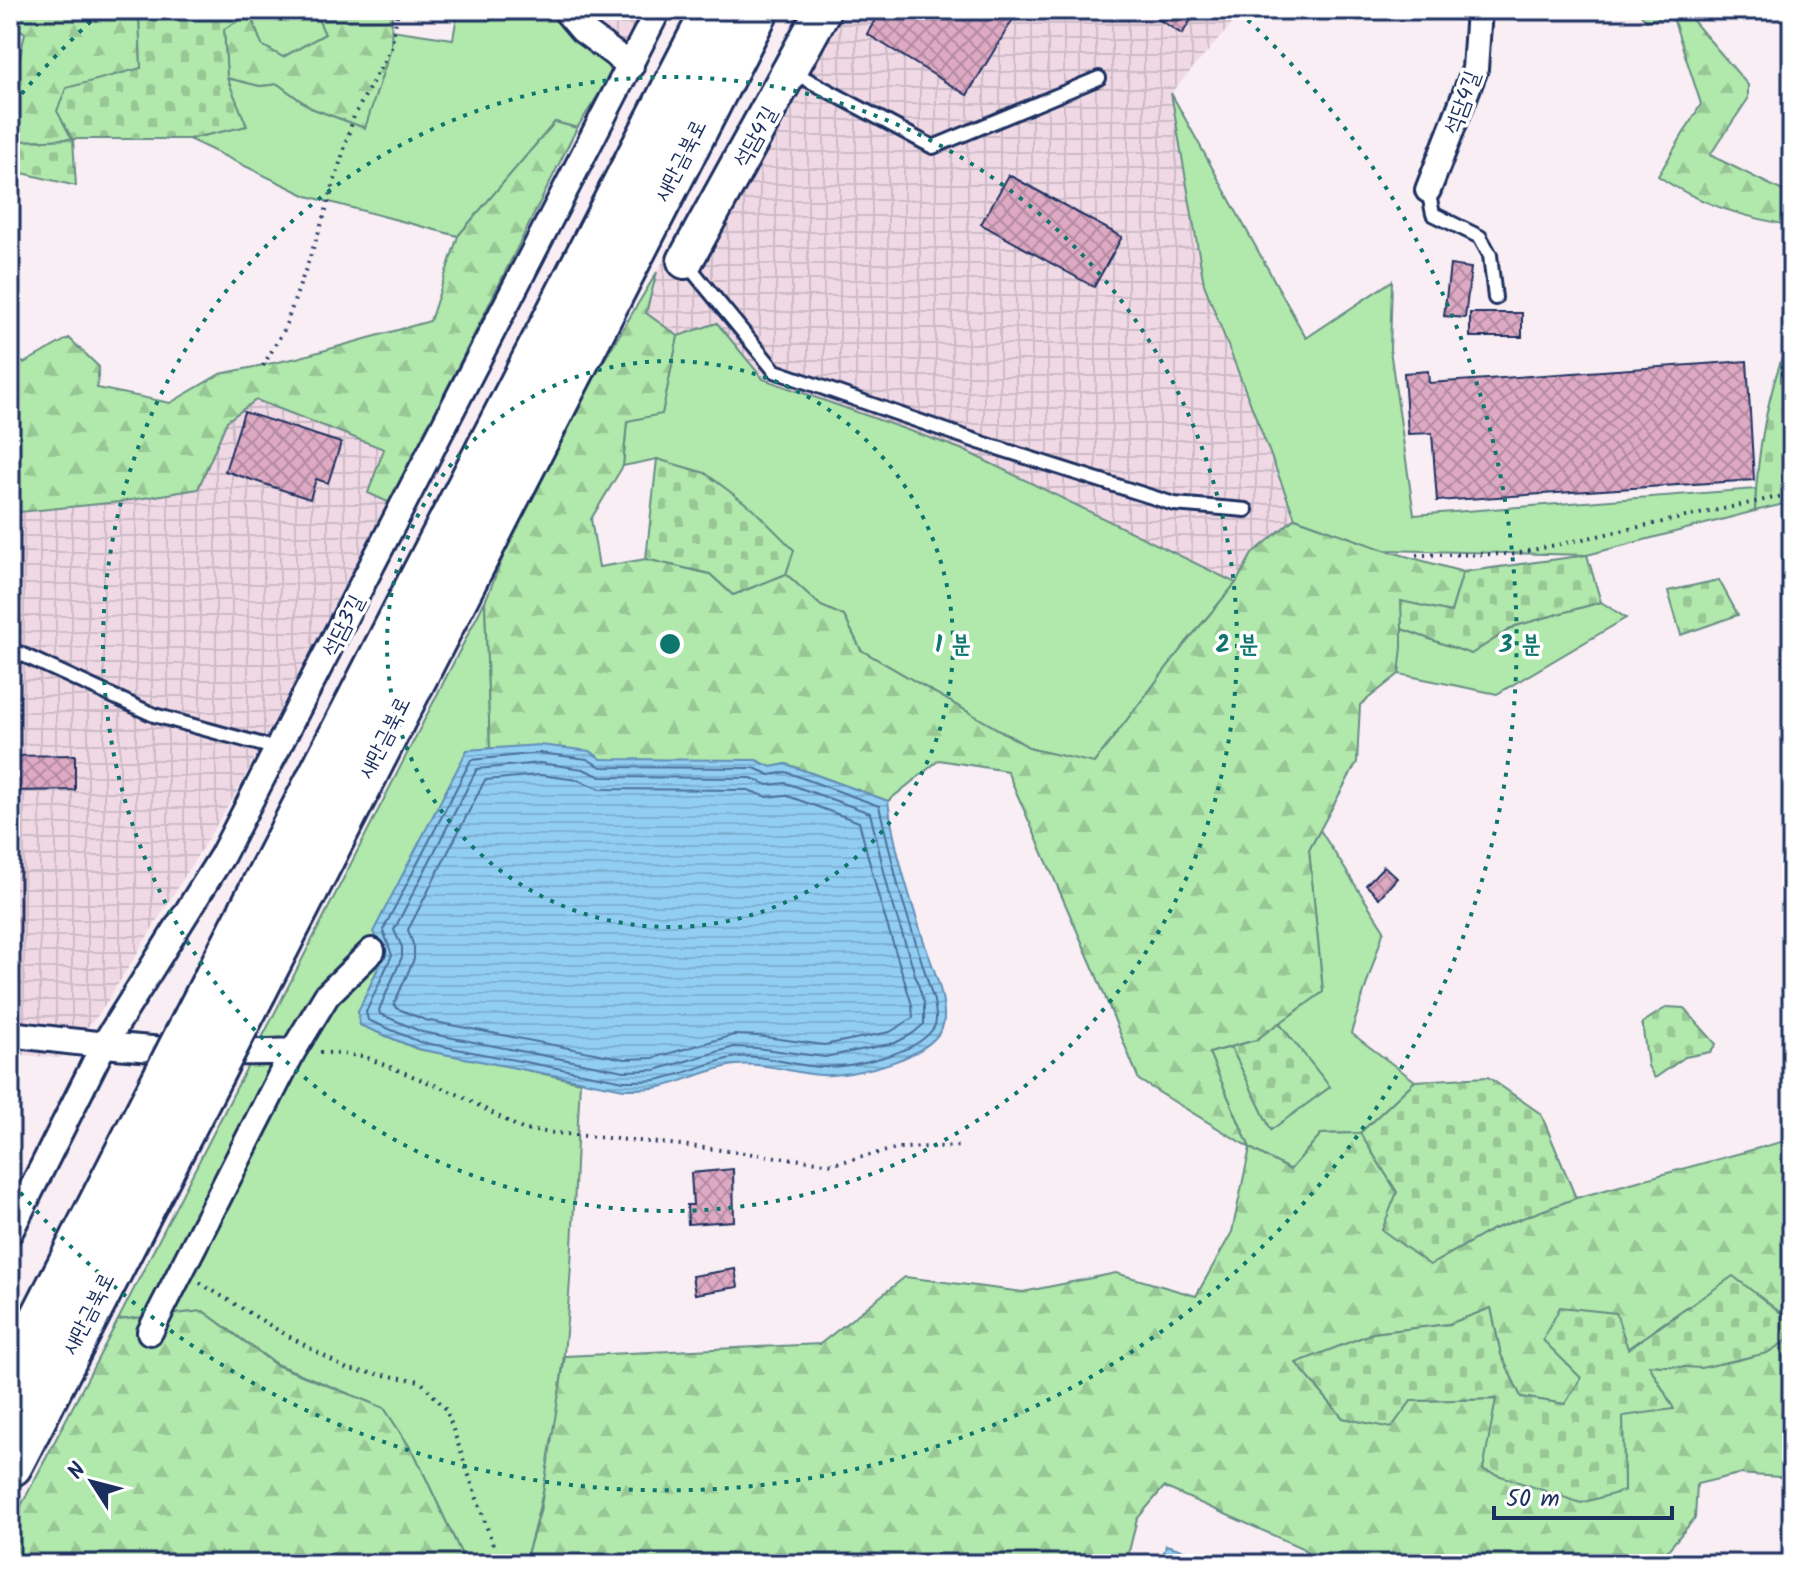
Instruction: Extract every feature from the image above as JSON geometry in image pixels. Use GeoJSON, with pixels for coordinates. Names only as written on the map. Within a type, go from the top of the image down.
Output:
{"type":"FeatureCollection","features":[{"type":"Feature","properties":{"kind":"highway","name":"새만금북로"},"geometry":{"type":"LineString","coordinates":[[10,1464],[177,1099],[715,10]]}},
{"type":"Feature","properties":{"kind":"highway","name":"새만금북로"},"geometry":{"type":"LineString","coordinates":[[236,983],[756,10]]}},
{"type":"Feature","properties":{"kind":"highway","name":"새만금북로"},"geometry":{"type":"LineString","coordinates":[[10,1383],[177,1099]]}},
{"type":"Feature","properties":{"kind":"street"},"geometry":{"type":"LineString","coordinates":[[565,10],[582,30],[631,66]]}},
{"type":"Feature","properties":{"kind":"street","name":"석담3길"},"geometry":{"type":"LineString","coordinates":[[10,1232],[103,1046],[222,856],[658,10]]}},
{"type":"Feature","properties":{"kind":"street","name":"석담4길"},"geometry":{"type":"LineString","coordinates":[[685,261],[823,10]]}},
{"type":"Feature","properties":{"kind":"street","name":"석담4길"},"geometry":{"type":"LineString","coordinates":[[1428,190],[1475,69],[1479,10]]}},
{"type":"Feature","properties":{"kind":"street"},"geometry":{"type":"LineString","coordinates":[[150,1332],[293,1051],[327,995],[372,951]]}},
{"type":"Feature","properties":{"kind":"street"},"geometry":{"type":"LineString","coordinates":[[10,1034],[103,1046],[253,1053],[293,1051]]}},
{"type":"Feature","properties":{"kind":"lane"},"geometry":{"type":"LineString","coordinates":[[790,70],[933,147],[1099,78]]}},
{"type":"Feature","properties":{"kind":"lane"},"geometry":{"type":"LineString","coordinates":[[1428,190],[1433,214],[1480,237],[1490,255],[1495,298]]}},
{"type":"Feature","properties":{"kind":"lane"},"geometry":{"type":"LineString","coordinates":[[685,261],[775,371],[982,443],[1174,504],[1246,510]]}},
{"type":"Feature","properties":{"kind":"lane"},"geometry":{"type":"LineString","coordinates":[[10,649],[154,715],[278,749]]}},
{"type":"Feature","properties":{"kind":"path"},"geometry":{"type":"LineString","coordinates":[[263,366],[284,330],[323,220],[354,116],[391,48],[398,10]]}},
{"type":"Feature","properties":{"kind":"path"},"geometry":{"type":"LineString","coordinates":[[1416,555],[1514,554],[1792,494]]}},
{"type":"Feature","properties":{"kind":"path"},"geometry":{"type":"LineString","coordinates":[[293,1051],[363,1056],[457,1094],[524,1130],[833,1164],[899,1148],[963,1146]]}},
{"type":"Feature","properties":{"kind":"path"},"geometry":{"type":"LineString","coordinates":[[181,1272],[347,1369],[420,1381],[446,1409],[493,1545]]}},
{"type":"Feature","properties":{"kind":"shaded area"},"geometry":{"type":"Polygon","coordinates":[[[580,10],[645,10],[626,48],[603,37],[580,10]]]}},
{"type":"Feature","properties":{"kind":"shaded area"},"geometry":{"type":"Polygon","coordinates":[[[805,10],[1240,10],[1240,15],[1171,93],[1204,284],[1295,518],[1252,554],[1236,583],[961,449],[763,379],[717,323],[678,336],[646,313],[657,272],[805,10]]]}},
{"type":"Feature","properties":{"kind":"shaded area"},"geometry":{"type":"Polygon","coordinates":[[[256,400],[384,449],[368,493],[390,503],[235,795],[100,1013],[60,1058],[10,1054],[10,513],[198,489],[227,421],[256,400]]]}},
{"type":"Feature","properties":{"kind":"green space"},"geometry":{"type":"Polygon","coordinates":[[[10,10],[139,10],[141,68],[72,139],[22,141],[10,135],[10,87],[14,86],[25,33],[10,23],[10,10]]]}},
{"type":"Feature","properties":{"kind":"green space"},"geometry":{"type":"Polygon","coordinates":[[[139,10],[257,10],[224,29],[227,78],[247,126],[189,139],[73,139],[76,186],[10,170],[10,135],[22,141],[72,139],[57,111],[66,88],[141,68],[139,10]]]}},
{"type":"Feature","properties":{"kind":"green space"},"geometry":{"type":"Polygon","coordinates":[[[257,10],[314,10],[325,34],[283,58],[262,45],[250,14],[257,10]]]}},
{"type":"Feature","properties":{"kind":"green space"},"geometry":{"type":"Polygon","coordinates":[[[314,10],[392,10],[391,48],[365,128],[311,108],[278,84],[260,86],[227,78],[224,29],[250,14],[262,45],[283,57],[325,34],[314,10]]]}},
{"type":"Feature","properties":{"kind":"green space"},"geometry":{"type":"Polygon","coordinates":[[[458,10],[552,10],[613,72],[577,128],[555,122],[458,236],[307,196],[189,139],[246,126],[227,78],[260,86],[278,84],[311,108],[365,128],[392,30],[453,39],[458,10]]]}},
{"type":"Feature","properties":{"kind":"green space"},"geometry":{"type":"Polygon","coordinates":[[[1638,10],[1684,10],[1748,85],[1748,99],[1710,155],[1791,195],[1792,226],[1722,208],[1690,195],[1658,176],[1701,104],[1672,15],[1646,21],[1638,10]]]}},
{"type":"Feature","properties":{"kind":"green space"},"geometry":{"type":"Polygon","coordinates":[[[1171,93],[1306,338],[1392,281],[1390,350],[1414,515],[1756,489],[1755,511],[1587,555],[1384,550],[1295,518],[1204,284],[1171,93]]]}},
{"type":"Feature","properties":{"kind":"green space"},"geometry":{"type":"Polygon","coordinates":[[[555,122],[577,128],[390,503],[368,493],[384,449],[256,400],[227,421],[198,489],[119,502],[10,513],[10,358],[24,363],[69,338],[99,367],[97,388],[170,403],[220,374],[297,358],[430,321],[458,236],[555,122]]]}},
{"type":"Feature","properties":{"kind":"green space"},"geometry":{"type":"Polygon","coordinates":[[[657,272],[646,313],[678,336],[662,414],[627,421],[623,466],[591,519],[599,567],[646,559],[710,574],[733,595],[786,574],[821,606],[844,616],[861,650],[1032,749],[1094,763],[1236,583],[1252,554],[1295,518],[1384,550],[1463,572],[1451,612],[1402,602],[1399,674],[1360,705],[1357,762],[1309,850],[1323,992],[1256,1040],[1209,1053],[1250,1148],[1139,1080],[1007,771],[939,760],[888,801],[787,764],[771,767],[756,760],[624,761],[601,759],[590,751],[490,748],[485,602],[537,472],[657,272]]]}},
{"type":"Feature","properties":{"kind":"green space"},"geometry":{"type":"Polygon","coordinates":[[[717,323],[763,379],[961,449],[1236,583],[1093,764],[1032,749],[861,650],[844,616],[821,606],[786,574],[794,550],[657,459],[623,466],[627,421],[662,413],[678,336],[717,323]]]}},
{"type":"Feature","properties":{"kind":"green space"},"geometry":{"type":"Polygon","coordinates":[[[1792,330],[1792,502],[1755,511],[1758,465],[1766,419],[1792,330]]]}},
{"type":"Feature","properties":{"kind":"green space"},"geometry":{"type":"Polygon","coordinates":[[[657,459],[705,473],[753,509],[794,550],[786,574],[733,595],[710,574],[646,559],[657,459]]]}},
{"type":"Feature","properties":{"kind":"green space"},"geometry":{"type":"Polygon","coordinates":[[[1587,555],[1601,602],[1515,626],[1471,654],[1402,629],[1401,601],[1451,612],[1463,572],[1587,555]]]}},
{"type":"Feature","properties":{"kind":"green space"},"geometry":{"type":"Polygon","coordinates":[[[1719,580],[1738,615],[1681,635],[1668,591],[1719,580]]]}},
{"type":"Feature","properties":{"kind":"green space"},"geometry":{"type":"Polygon","coordinates":[[[485,601],[490,748],[467,751],[358,1012],[360,1025],[417,1049],[580,1082],[567,1325],[560,1386],[552,1446],[524,1564],[466,1564],[415,1455],[384,1408],[276,1364],[203,1311],[118,1320],[485,601]]]}},
{"type":"Feature","properties":{"kind":"green space"},"geometry":{"type":"Polygon","coordinates":[[[1601,602],[1626,618],[1497,694],[1399,674],[1402,629],[1471,654],[1515,626],[1601,602]]]}},
{"type":"Feature","properties":{"kind":"green space"},"geometry":{"type":"Polygon","coordinates":[[[1320,830],[1384,930],[1351,1033],[1415,1081],[1360,1133],[1321,1134],[1290,1170],[1250,1148],[1209,1053],[1231,1047],[1271,1129],[1330,1087],[1279,1023],[1323,991],[1309,850],[1320,830]]]}},
{"type":"Feature","properties":{"kind":"green space"},"geometry":{"type":"Polygon","coordinates":[[[1667,1007],[1684,1008],[1716,1044],[1710,1052],[1685,1057],[1655,1078],[1648,1066],[1642,1023],[1667,1007]]]}},
{"type":"Feature","properties":{"kind":"green space"},"geometry":{"type":"Polygon","coordinates":[[[1279,1023],[1330,1087],[1271,1130],[1231,1047],[1256,1040],[1279,1023]]]}},
{"type":"Feature","properties":{"kind":"green space"},"geometry":{"type":"Polygon","coordinates":[[[1488,1077],[1541,1114],[1576,1198],[1493,1229],[1430,1265],[1382,1230],[1397,1192],[1360,1133],[1415,1081],[1488,1077]]]}},
{"type":"Feature","properties":{"kind":"green space"},"geometry":{"type":"Polygon","coordinates":[[[1360,1133],[1397,1192],[1430,1265],[1493,1229],[1576,1198],[1792,1139],[1790,1321],[1688,1306],[1581,1378],[1565,1404],[1521,1397],[1501,1355],[1491,1308],[1449,1324],[1373,1333],[1297,1364],[1343,1418],[1391,1427],[1411,1401],[1497,1399],[1624,1491],[1623,1416],[1648,1365],[1687,1366],[1740,1360],[1792,1337],[1792,1478],[1739,1474],[1697,1484],[1695,1518],[1656,1564],[1318,1564],[1302,1548],[1164,1487],[1137,1519],[1126,1564],[524,1564],[540,1512],[565,1356],[820,1344],[905,1277],[1023,1292],[1116,1273],[1196,1296],[1232,1232],[1250,1148],[1290,1170],[1321,1134],[1360,1133]]]}},
{"type":"Feature","properties":{"kind":"green space"},"geometry":{"type":"Polygon","coordinates":[[[1733,1276],[1792,1319],[1792,1337],[1767,1353],[1701,1368],[1649,1365],[1674,1409],[1623,1416],[1624,1491],[1581,1503],[1483,1470],[1496,1399],[1411,1401],[1391,1428],[1343,1418],[1296,1363],[1373,1333],[1449,1324],[1491,1308],[1501,1355],[1521,1397],[1565,1404],[1581,1378],[1543,1340],[1560,1307],[1616,1313],[1628,1349],[1733,1276]]]}},
{"type":"Feature","properties":{"kind":"green space"},"geometry":{"type":"Polygon","coordinates":[[[203,1311],[276,1365],[384,1408],[415,1455],[466,1564],[10,1564],[10,1527],[118,1320],[203,1311]]]}},
{"type":"Feature","properties":{"kind":"water"},"geometry":{"type":"Polygon","coordinates":[[[540,745],[590,751],[601,759],[756,760],[771,767],[786,764],[888,801],[903,872],[942,999],[944,1018],[940,1032],[913,1054],[853,1072],[821,1075],[757,1065],[736,1065],[660,1087],[624,1089],[418,1049],[360,1025],[358,1012],[385,953],[373,932],[467,750],[540,745]]]}},
{"type":"Feature","properties":{"kind":"water"},"geometry":{"type":"Polygon","coordinates":[[[1166,1545],[1228,1564],[1161,1564],[1166,1545]]]}},
{"type":"Feature","properties":{"kind":"building"},"geometry":{"type":"Polygon","coordinates":[[[881,10],[1004,10],[1015,16],[967,95],[867,34],[881,10]]]}},
{"type":"Feature","properties":{"kind":"building"},"geometry":{"type":"Polygon","coordinates":[[[1144,10],[1197,10],[1182,34],[1144,10]]]}},
{"type":"Feature","properties":{"kind":"building"},"geometry":{"type":"Polygon","coordinates":[[[1009,175],[1122,237],[1094,287],[981,224],[1009,175]]]}},
{"type":"Feature","properties":{"kind":"building"},"geometry":{"type":"Polygon","coordinates":[[[1450,265],[1471,268],[1465,318],[1444,316],[1450,265]]]}},
{"type":"Feature","properties":{"kind":"building"},"geometry":{"type":"Polygon","coordinates":[[[1470,313],[1522,313],[1522,337],[1470,337],[1470,313]]]}},
{"type":"Feature","properties":{"kind":"building"},"geometry":{"type":"Polygon","coordinates":[[[1747,361],[1754,480],[1437,501],[1432,433],[1408,434],[1404,373],[1428,371],[1429,383],[1747,361]]]}},
{"type":"Feature","properties":{"kind":"building"},"geometry":{"type":"Polygon","coordinates":[[[244,412],[341,443],[328,483],[316,479],[310,499],[225,471],[244,412]]]}},
{"type":"Feature","properties":{"kind":"building"},"geometry":{"type":"Polygon","coordinates":[[[75,755],[75,790],[10,791],[10,756],[75,755]]]}},
{"type":"Feature","properties":{"kind":"building"},"geometry":{"type":"Polygon","coordinates":[[[1384,866],[1397,878],[1379,898],[1366,885],[1384,866]]]}},
{"type":"Feature","properties":{"kind":"building"},"geometry":{"type":"Polygon","coordinates":[[[733,1169],[734,1221],[688,1224],[687,1205],[693,1205],[691,1173],[733,1169]]]}},
{"type":"Feature","properties":{"kind":"building"},"geometry":{"type":"Polygon","coordinates":[[[735,1269],[738,1287],[695,1294],[692,1276],[735,1269]]]}}]}
